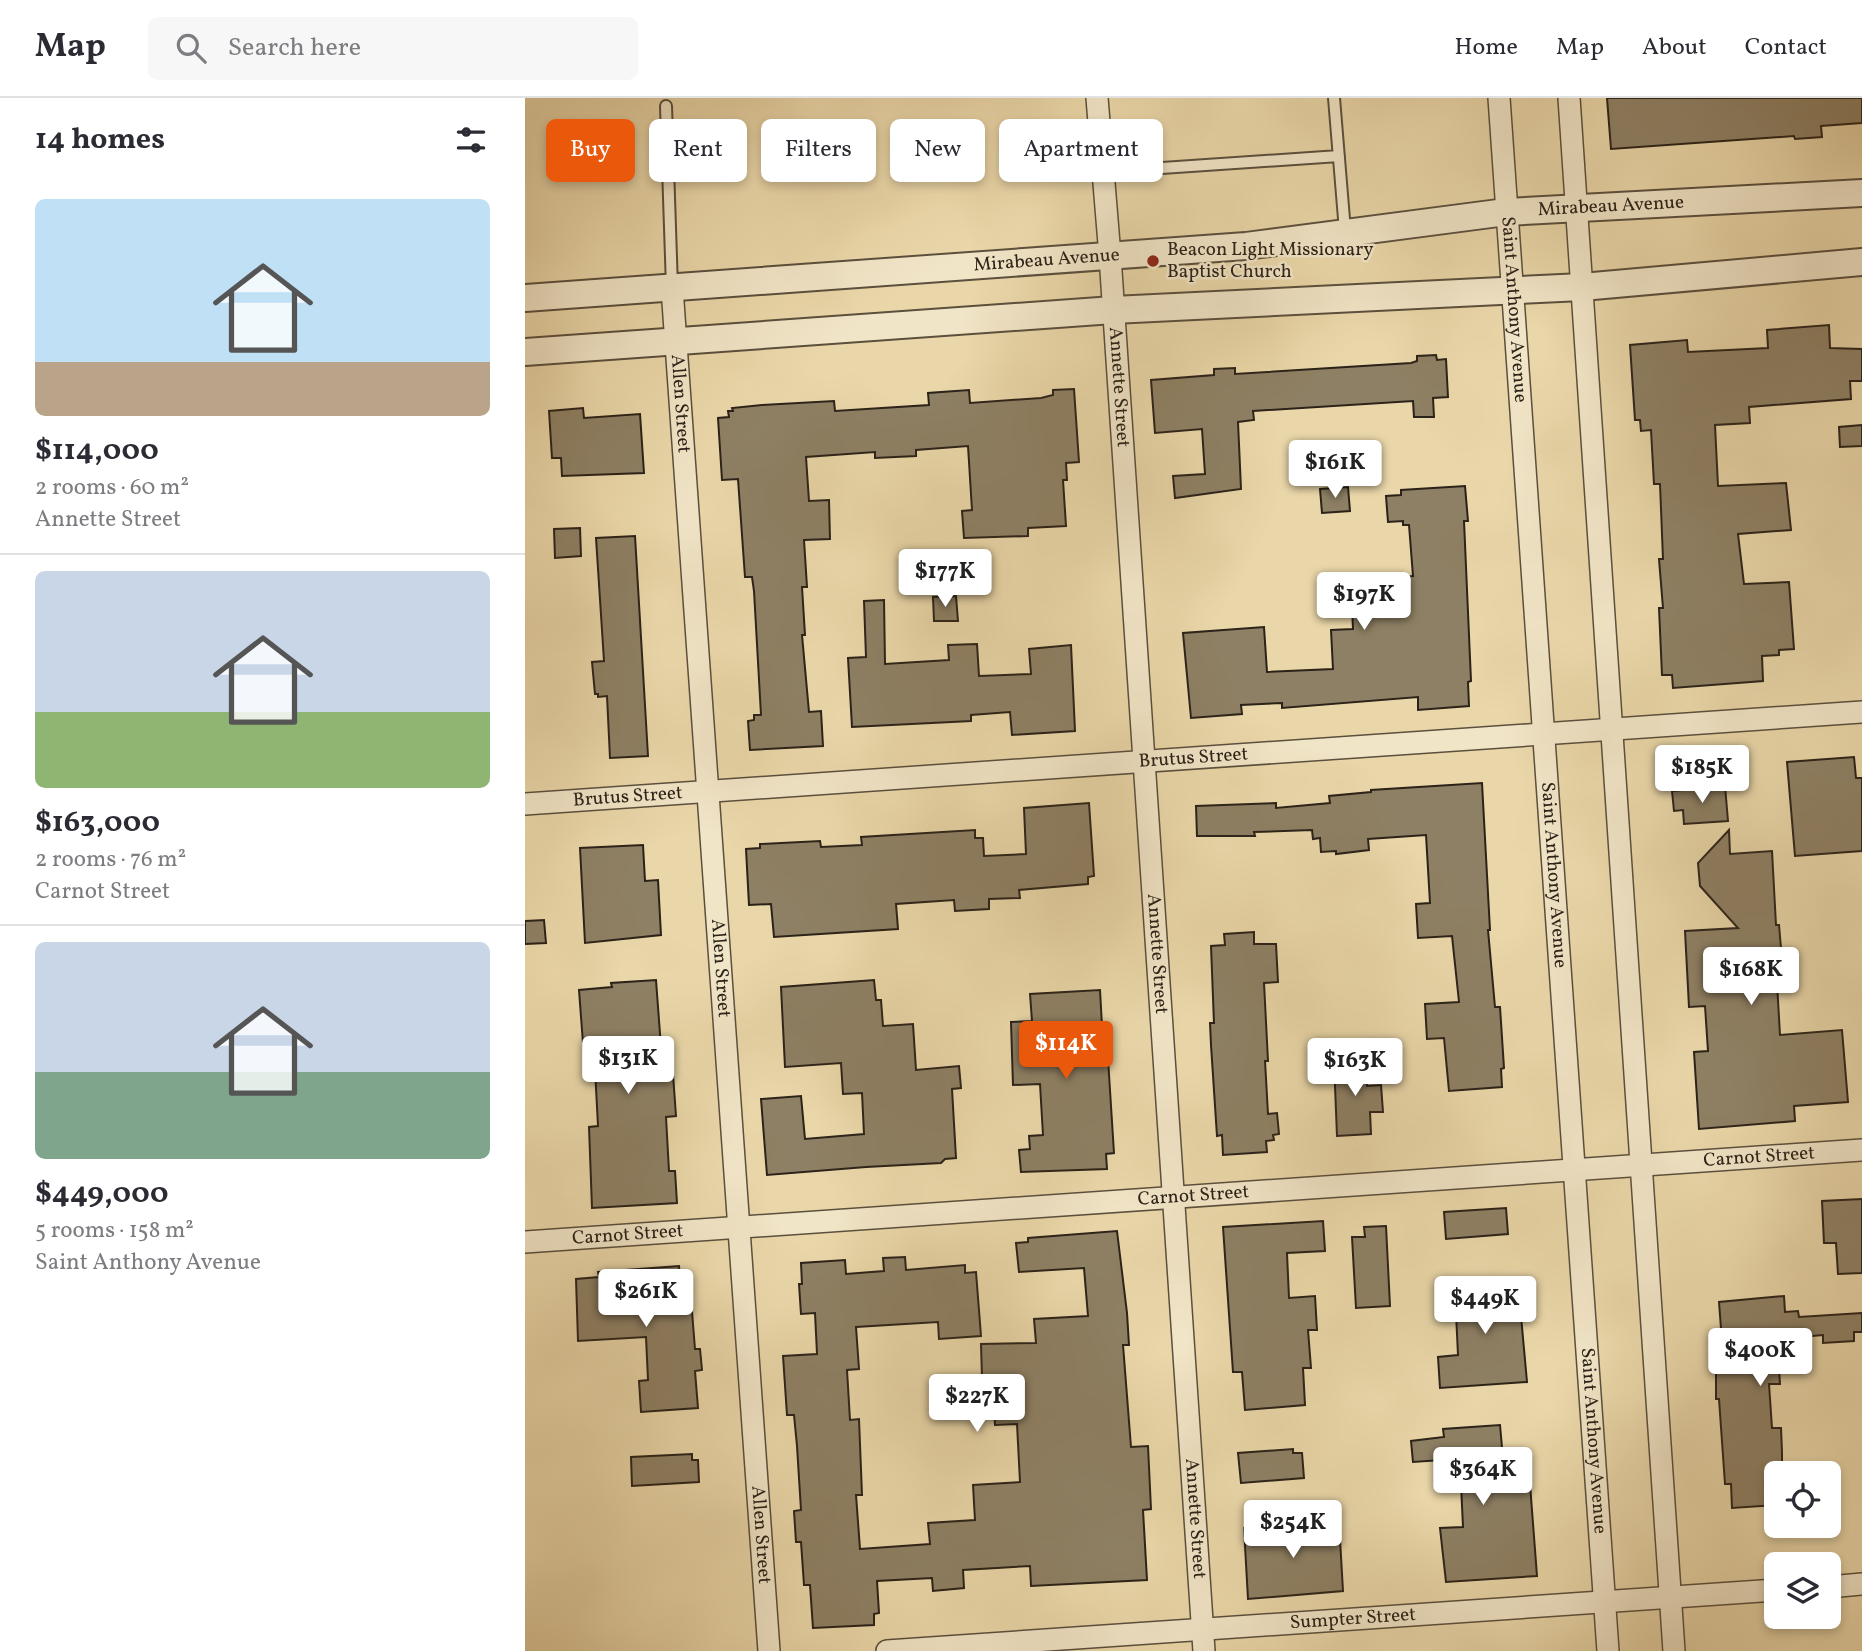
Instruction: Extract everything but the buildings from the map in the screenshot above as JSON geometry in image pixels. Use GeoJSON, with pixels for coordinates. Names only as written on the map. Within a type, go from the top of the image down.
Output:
{"type":"FeatureCollection","features":[{"type":"Feature","properties":{"kind":"street","name":"Annette Street"},"geometry":{"type":"LineString","coordinates":[[1097,98],[1099,119]]}},
{"type":"Feature","properties":{"kind":"street","name":"Saint Anthony Avenue"},"geometry":{"type":"LineString","coordinates":[[1499,98],[1608,1651]]}},
{"type":"Feature","properties":{"kind":"street"},"geometry":{"type":"LineString","coordinates":[[1569,98],[1674,1651]]}},
{"type":"Feature","properties":{"kind":"street","name":"Annette Street"},"geometry":{"type":"LineString","coordinates":[[1104,182],[1204,1651]]}},
{"type":"Feature","properties":{"kind":"street","name":"Mirabeau Avenue"},"geometry":{"type":"LineString","coordinates":[[525,298],[1246,246],[1506,212],[1862,193]]}},
{"type":"Feature","properties":{"kind":"street"},"geometry":{"type":"LineString","coordinates":[[525,352],[1113,310],[1512,292],[1862,262]]}},
{"type":"Feature","properties":{"kind":"street","name":"Allen Street"},"geometry":{"type":"LineString","coordinates":[[671,288],[769,1651]]}},
{"type":"Feature","properties":{"kind":"street","name":"Brutus Street"},"geometry":{"type":"LineString","coordinates":[[525,804],[1862,712]]}},
{"type":"Feature","properties":{"kind":"street","name":"Carnot Street"},"geometry":{"type":"LineString","coordinates":[[525,1242],[1862,1150]]}},
{"type":"Feature","properties":{"kind":"street"},"geometry":{"type":"LineString","coordinates":[[1841,1586],[1862,1584]]}},
{"type":"Feature","properties":{"kind":"street","name":"Sumpter Street"},"geometry":{"type":"LineString","coordinates":[[887,1651],[1764,1591]]}},
{"type":"Feature","properties":{"kind":"lane"},"geometry":{"type":"LineString","coordinates":[[1334,98],[1345,233]]}},
{"type":"Feature","properties":{"kind":"lane"},"geometry":{"type":"LineString","coordinates":[[666,106],[671,288]]}},
{"type":"Feature","properties":{"kind":"lane"},"geometry":{"type":"LineString","coordinates":[[1163,168],[1339,156]]}},
{"type":"Feature","properties":{"kind":"place","name":"Beacon Light Missionary Baptist Church"},"geometry":{"type":"Point","coordinates":[1153,261]}}]}
